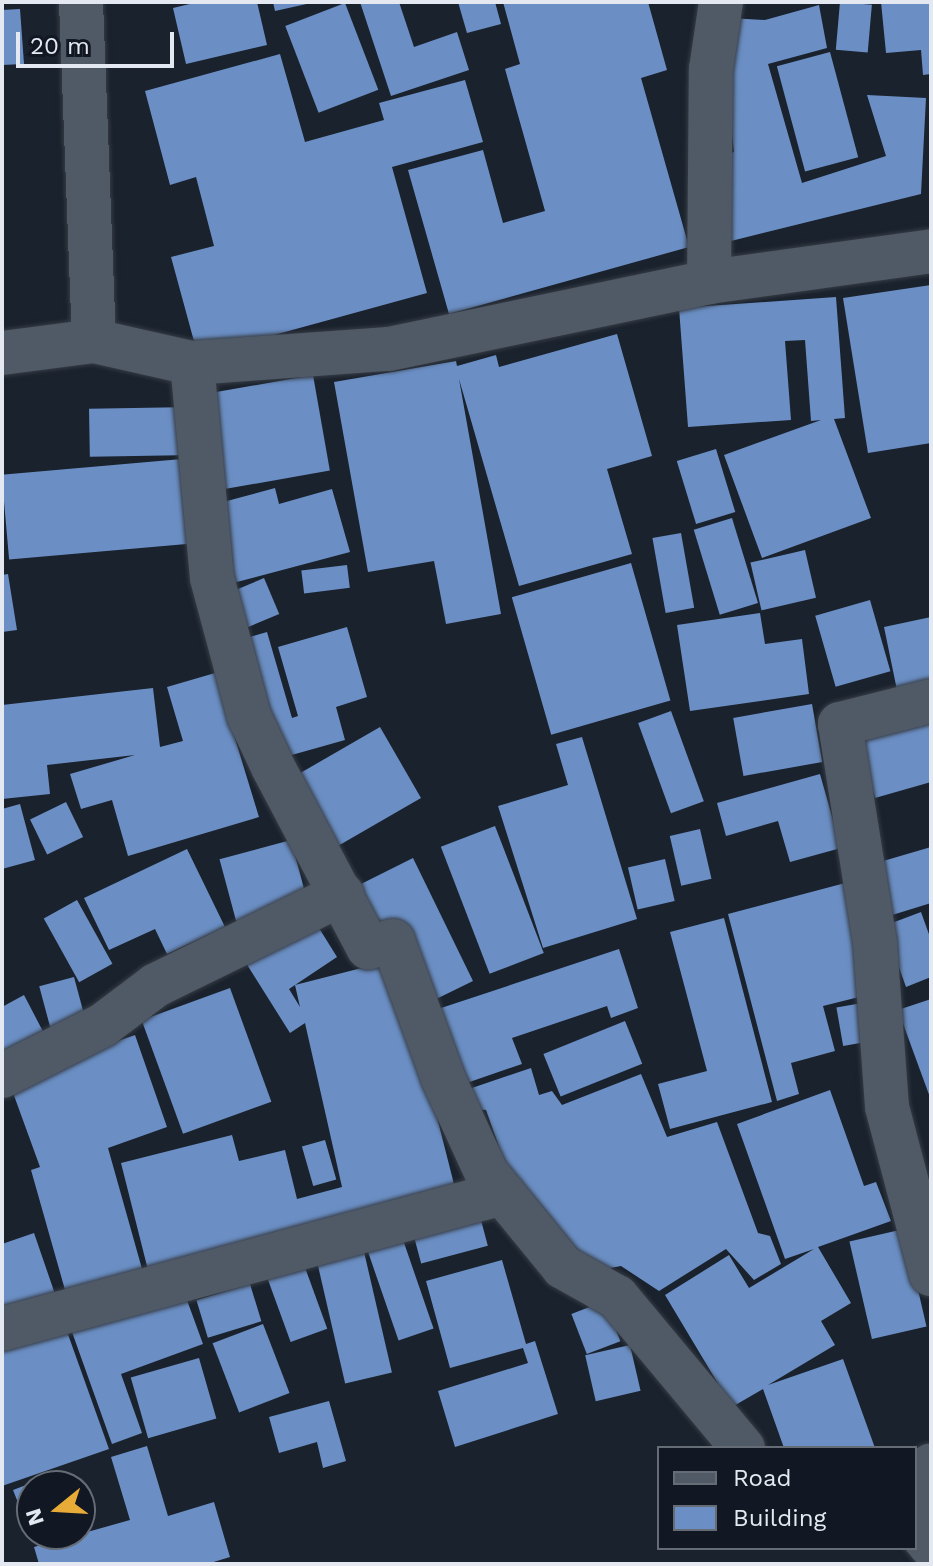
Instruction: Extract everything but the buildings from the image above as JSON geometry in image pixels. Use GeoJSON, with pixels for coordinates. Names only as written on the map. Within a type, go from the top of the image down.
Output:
{"type":"FeatureCollection","features":[{"type":"Feature","properties":{"kind":"street"},"geometry":{"type":"LineString","coordinates":[[81,2],[94,341]]}},
{"type":"Feature","properties":{"kind":"street"},"geometry":{"type":"LineString","coordinates":[[709,282],[711,69],[721,2]]}},
{"type":"Feature","properties":{"kind":"street"},"geometry":{"type":"LineString","coordinates":[[2,353],[94,341],[192,363],[389,349],[709,282],[931,251]]}},
{"type":"Feature","properties":{"kind":"street"},"geometry":{"type":"LineString","coordinates":[[192,363],[212,578],[249,716],[368,947],[393,941],[443,1078],[487,1174],[563,1267],[617,1297],[741,1446]]}},
{"type":"Feature","properties":{"kind":"street"},"geometry":{"type":"LineString","coordinates":[[931,701],[840,724],[877,957],[887,1107],[931,1274]]}},
{"type":"Feature","properties":{"kind":"street"},"geometry":{"type":"LineString","coordinates":[[2,1076],[103,1025],[156,985],[342,894]]}},
{"type":"Feature","properties":{"kind":"street"},"geometry":{"type":"LineString","coordinates":[[2,1329],[503,1193]]}},
{"type":"Feature","properties":{"kind":"street"},"geometry":{"type":"LineString","coordinates":[[917,1489],[931,1465]]}},
{"type":"Feature","properties":{"kind":"street"},"geometry":{"type":"LineString","coordinates":[[917,1528],[931,1546]]}}]}
